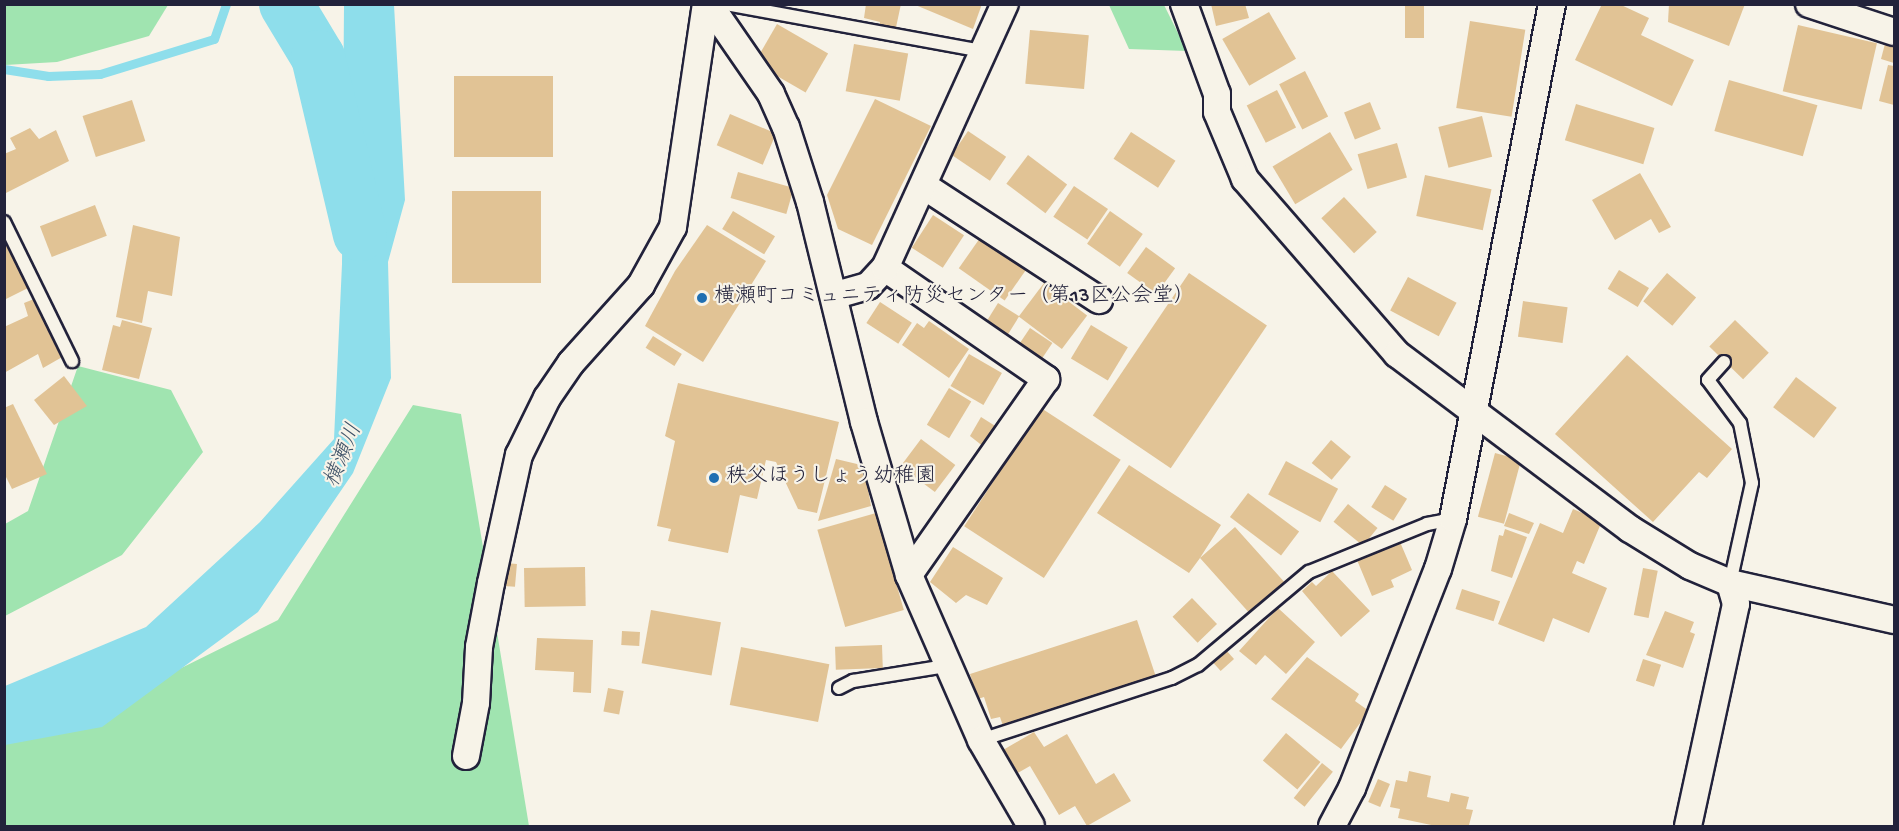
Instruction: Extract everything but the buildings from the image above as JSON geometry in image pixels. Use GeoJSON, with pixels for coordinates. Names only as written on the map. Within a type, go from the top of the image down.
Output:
{"type":"FeatureCollection","features":[{"type":"Feature","properties":{"kind":"street"},"geometry":{"type":"LineString","coordinates":[[708,4],[771,94],[786,127],[836,295],[864,422],[909,575],[946,666],[981,740],[1031,826]]}},
{"type":"Feature","properties":{"kind":"street"},"geometry":{"type":"LineString","coordinates":[[466,756],[477,703],[479,647],[519,455],[547,398],[584,347],[641,285],[673,227],[708,4]]}},
{"type":"Feature","properties":{"kind":"street"},"geometry":{"type":"LineString","coordinates":[[836,295],[868,286],[885,268],[1005,4]]}},
{"type":"Feature","properties":{"kind":"street"},"geometry":{"type":"LineString","coordinates":[[1184,4],[1217,94],[1217,112],[1245,179],[1397,354],[1630,529],[1690,566],[1730,583],[1894,620]]}},
{"type":"Feature","properties":{"kind":"street"},"geometry":{"type":"LineString","coordinates":[[1332,826],[1352,788],[1438,569],[1453,519],[1552,4]]}},
{"type":"Feature","properties":{"kind":"street"},"geometry":{"type":"LineString","coordinates":[[1809,4],[1894,32]]}},
{"type":"Feature","properties":{"kind":"street"},"geometry":{"type":"LineString","coordinates":[[924,186],[1099,300]]}},
{"type":"Feature","properties":{"kind":"street"},"geometry":{"type":"LineString","coordinates":[[885,268],[1046,379],[909,575]]}},
{"type":"Feature","properties":{"kind":"street"},"geometry":{"type":"LineString","coordinates":[[1688,826],[1736,604],[1730,583]]}},
{"type":"Feature","properties":{"kind":"lane"},"geometry":{"type":"LineString","coordinates":[[726,4],[983,51]]}},
{"type":"Feature","properties":{"kind":"lane"},"geometry":{"type":"LineString","coordinates":[[4,222],[72,361]]}},
{"type":"Feature","properties":{"kind":"lane"},"geometry":{"type":"LineString","coordinates":[[1724,362],[1708,380],[1740,423],[1752,483],[1730,583]]}},
{"type":"Feature","properties":{"kind":"lane"},"geometry":{"type":"LineString","coordinates":[[981,740],[1172,678],[1198,665],[1309,572],[1427,524],[1453,519]]}},
{"type":"Feature","properties":{"kind":"lane"},"geometry":{"type":"LineString","coordinates":[[839,688],[853,681],[946,666]]}},
{"type":"Feature","properties":{"kind":"green space"},"geometry":{"type":"Polygon","coordinates":[[[5,4],[168,5],[149,36],[57,62],[5,65],[5,4]]]}},
{"type":"Feature","properties":{"kind":"green space"},"geometry":{"type":"Polygon","coordinates":[[[1109,5],[1164,5],[1187,51],[1129,49],[1109,5]]]}},
{"type":"Feature","properties":{"kind":"green space"},"geometry":{"type":"Polygon","coordinates":[[[78,366],[171,390],[203,452],[122,555],[5,616],[5,524],[28,511],[78,366]]]}},
{"type":"Feature","properties":{"kind":"green space"},"geometry":{"type":"Polygon","coordinates":[[[413,405],[461,414],[529,826],[5,826],[4,718],[149,684],[278,620],[413,405]]]}},
{"type":"Feature","properties":{"kind":"water","name":"横瀬川"},"geometry":{"type":"Polygon","coordinates":[[[344,5],[394,5],[405,200],[388,262],[391,378],[353,473],[258,612],[102,727],[5,745],[5,686],[146,627],[260,522],[334,439],[342,264],[344,5]]]}},
{"type":"Feature","properties":{"kind":"waterway"},"geometry":{"type":"LineString","coordinates":[[4,69],[48,76],[100,74],[214,39],[226,4]]}},
{"type":"Feature","properties":{"kind":"waterway"},"geometry":{"type":"LineString","coordinates":[[286,4],[318,57],[360,234]]}},
{"type":"Feature","properties":{"kind":"place","name":"横瀬町コミュニティ防災センター（第13区公会堂）"},"geometry":{"type":"Point","coordinates":[702,298]}},
{"type":"Feature","properties":{"kind":"place","name":"秩父ほうしょう幼稚園"},"geometry":{"type":"Point","coordinates":[714,478]}}]}
